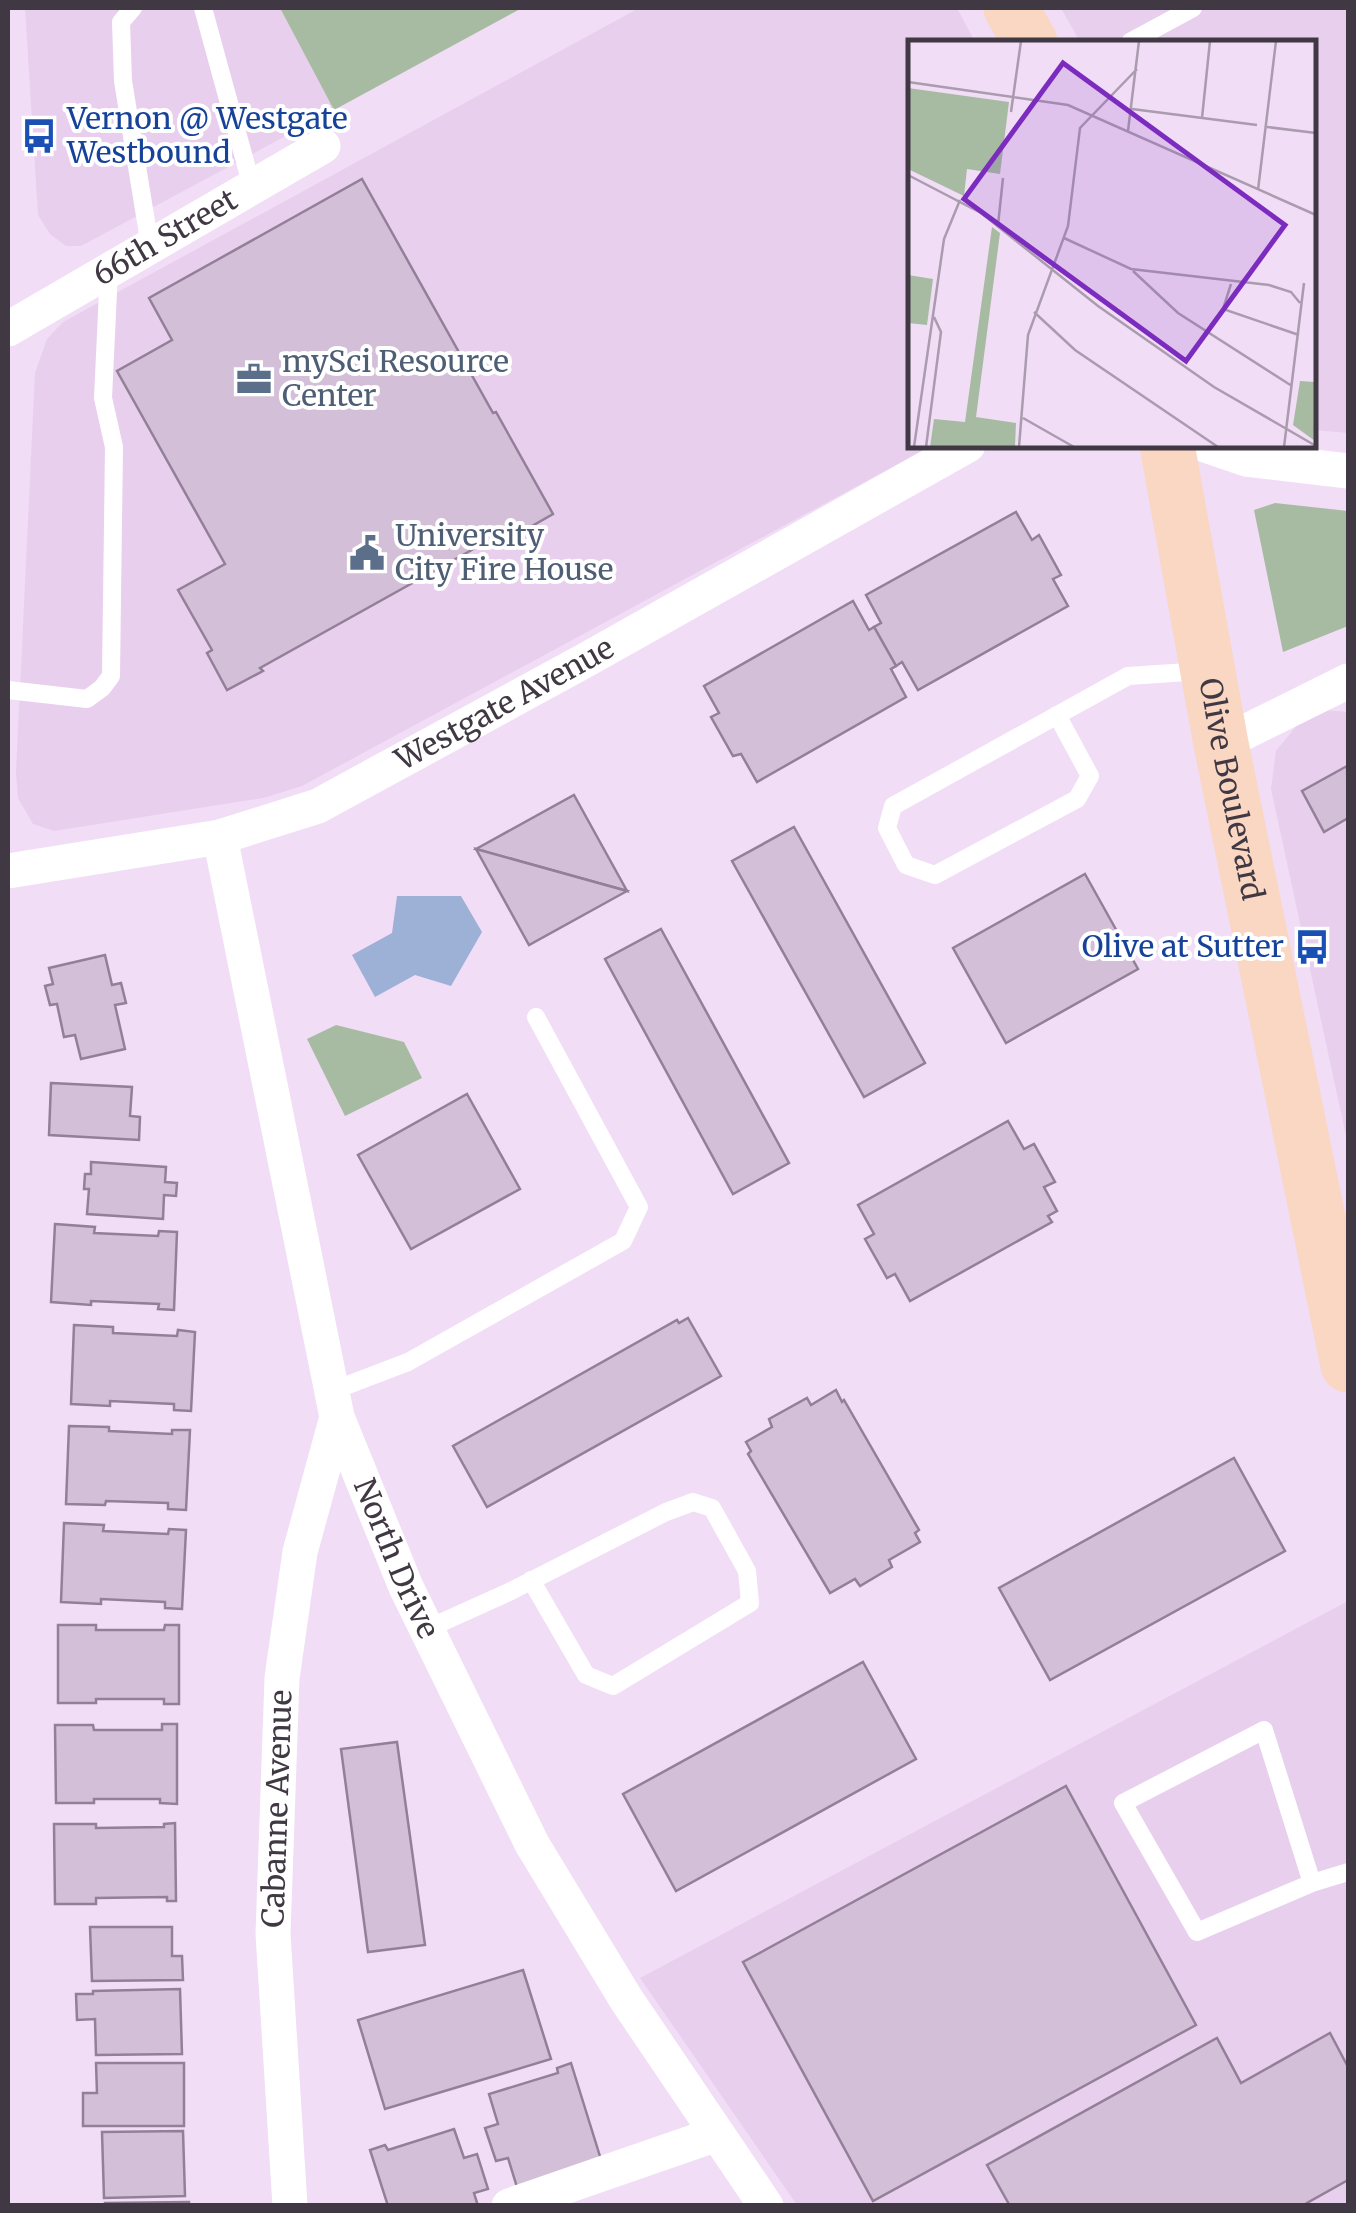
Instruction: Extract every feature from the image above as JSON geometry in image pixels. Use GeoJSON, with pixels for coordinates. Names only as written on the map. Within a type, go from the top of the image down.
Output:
{"type":"FeatureCollection","features":[{"type":"Feature","properties":{"kind":"main road"},"geometry":{"type":"LineString","coordinates":[[1011,8],[1029,40]]}},
{"type":"Feature","properties":{"kind":"main road","name":"Olive Boulevard"},"geometry":{"type":"LineString","coordinates":[[1168,448],[1221,744],[1348,1366]]}},
{"type":"Feature","properties":{"kind":"street","name":"66th Street"},"geometry":{"type":"LineString","coordinates":[[8,329],[323,146]]}},
{"type":"Feature","properties":{"kind":"street","name":"Westgate Avenue"},"geometry":{"type":"LineString","coordinates":[[8,871],[220,837],[318,806],[963,448]]}},
{"type":"Feature","properties":{"kind":"street"},"geometry":{"type":"LineString","coordinates":[[1214,448],[1246,459],[1348,471]]}},
{"type":"Feature","properties":{"kind":"street"},"geometry":{"type":"LineString","coordinates":[[1221,744],[1348,681]]}},
{"type":"Feature","properties":{"kind":"street","name":"North Drive"},"geometry":{"type":"LineString","coordinates":[[220,837],[334,1404],[406,1587],[532,1844],[626,1999],[766,2206]]}},
{"type":"Feature","properties":{"kind":"street","name":"Cabanne Avenue"},"geometry":{"type":"LineString","coordinates":[[290,2206],[274,1934],[282,1678],[300,1552],[334,1404]]}},
{"type":"Feature","properties":{"kind":"street"},"geometry":{"type":"LineString","coordinates":[[509,2206],[717,2134]]}},
{"type":"Feature","properties":{"kind":"lane"},"geometry":{"type":"LineString","coordinates":[[132,8],[122,22],[123,82],[150,246]]}},
{"type":"Feature","properties":{"kind":"lane"},"geometry":{"type":"LineString","coordinates":[[203,8],[252,187]]}},
{"type":"Feature","properties":{"kind":"lane"},"geometry":{"type":"LineString","coordinates":[[1134,40],[1193,8]]}},
{"type":"Feature","properties":{"kind":"lane"},"geometry":{"type":"LineString","coordinates":[[8,690],[87,699],[111,676],[114,447],[103,398],[109,270]]}},
{"type":"Feature","properties":{"kind":"lane"},"geometry":{"type":"LineString","coordinates":[[1057,715],[1090,776],[1077,799],[935,875],[906,865],[887,828],[893,806],[1057,715],[1128,676],[1208,671]]}},
{"type":"Feature","properties":{"kind":"lane"},"geometry":{"type":"LineString","coordinates":[[334,1404],[623,1242],[638,1207],[536,1017]]}},
{"type":"Feature","properties":{"kind":"lane"},"geometry":{"type":"LineString","coordinates":[[427,1628],[692,1502],[712,1508],[747,1571],[750,1603],[613,1686],[586,1676],[531,1580]]}},
{"type":"Feature","properties":{"kind":"lane"},"geometry":{"type":"LineString","coordinates":[[1312,1882],[1264,1730],[1123,1803],[1197,1932],[1312,1882],[1348,1872]]}},
{"type":"Feature","properties":{"kind":"shaded area"},"geometry":{"type":"Polygon","coordinates":[[[25,8],[280,8],[334,110],[81,246],[66,246],[50,234],[38,215],[25,8]]]}},
{"type":"Feature","properties":{"kind":"shaded area"},"geometry":{"type":"Polygon","coordinates":[[[639,8],[957,8],[974,40],[908,40],[908,448],[927,448],[302,786],[263,798],[54,831],[33,824],[18,798],[16,772],[35,373],[47,339],[63,322],[639,8]]]}},
{"type":"Feature","properties":{"kind":"shaded area"},"geometry":{"type":"Polygon","coordinates":[[[1061,8],[1348,8],[1348,433],[1316,430],[1316,40],[1079,40],[1061,8]]]}},
{"type":"Feature","properties":{"kind":"shaded area"},"geometry":{"type":"Polygon","coordinates":[[[1324,710],[1348,712],[1348,1145],[1271,789],[1276,751],[1298,724],[1324,710]]]}},
{"type":"Feature","properties":{"kind":"shaded area"},"geometry":{"type":"Polygon","coordinates":[[[1348,1601],[1348,2205],[797,2205],[640,1978],[1348,1601]]]}},
{"type":"Feature","properties":{"kind":"green space"},"geometry":{"type":"Polygon","coordinates":[[[280,8],[522,8],[334,110],[280,8]]]}},
{"type":"Feature","properties":{"kind":"green space"},"geometry":{"type":"Polygon","coordinates":[[[1275,503],[1348,511],[1348,626],[1283,652],[1254,510],[1275,503]]]}},
{"type":"Feature","properties":{"kind":"green space"},"geometry":{"type":"Polygon","coordinates":[[[336,1025],[404,1042],[422,1078],[345,1116],[307,1039],[336,1025]]]}},
{"type":"Feature","properties":{"kind":"water"},"geometry":{"type":"Polygon","coordinates":[[[397,896],[461,896],[482,932],[451,986],[415,975],[375,997],[352,955],[392,933],[397,896]]]}},
{"type":"Feature","properties":{"kind":"building"},"geometry":{"type":"Polygon","coordinates":[[[362,179],[553,514],[516,535],[511,528],[227,690],[207,653],[212,650],[178,590],[225,564],[117,371],[172,340],[149,298],[362,179]]]}},
{"type":"Feature","properties":{"kind":"building"},"geometry":{"type":"Polygon","coordinates":[[[1016,512],[1032,540],[1039,535],[1061,575],[1053,579],[1068,606],[918,690],[902,662],[896,666],[874,627],[881,623],[866,595],[1016,512]]]}},
{"type":"Feature","properties":{"kind":"building"},"geometry":{"type":"Polygon","coordinates":[[[853,601],[869,630],[874,627],[896,666],[891,669],[906,697],[757,782],[741,754],[733,756],[711,717],[719,713],[704,686],[853,601]]]}},
{"type":"Feature","properties":{"kind":"building"},"geometry":{"type":"Polygon","coordinates":[[[1347,766],[1348,818],[1324,832],[1302,791],[1347,766]]]}},
{"type":"Feature","properties":{"kind":"building"},"geometry":{"type":"Polygon","coordinates":[[[574,795],[627,891],[476,849],[574,795]]]}},
{"type":"Feature","properties":{"kind":"building"},"geometry":{"type":"Polygon","coordinates":[[[794,827],[925,1063],[864,1097],[732,861],[794,827]]]}},
{"type":"Feature","properties":{"kind":"building"},"geometry":{"type":"Polygon","coordinates":[[[476,849],[627,891],[529,945],[476,849]]]}},
{"type":"Feature","properties":{"kind":"building"},"geometry":{"type":"Polygon","coordinates":[[[1085,874],[1138,969],[1006,1043],[953,948],[1085,874]]]}},
{"type":"Feature","properties":{"kind":"building"},"geometry":{"type":"Polygon","coordinates":[[[661,929],[789,1163],[733,1194],[605,959],[661,929]]]}},
{"type":"Feature","properties":{"kind":"building"},"geometry":{"type":"Polygon","coordinates":[[[105,955],[112,985],[121,983],[126,1003],[115,1005],[125,1049],[81,1059],[75,1035],[64,1037],[57,1004],[50,1005],[45,986],[53,984],[49,968],[105,955]]]}},
{"type":"Feature","properties":{"kind":"building"},"geometry":{"type":"Polygon","coordinates":[[[51,1083],[132,1087],[130,1116],[140,1117],[139,1140],[49,1135],[51,1083]]]}},
{"type":"Feature","properties":{"kind":"building"},"geometry":{"type":"Polygon","coordinates":[[[467,1094],[520,1189],[411,1249],[358,1155],[467,1094]]]}},
{"type":"Feature","properties":{"kind":"building"},"geometry":{"type":"Polygon","coordinates":[[[1008,1121],[1024,1149],[1034,1144],[1055,1182],[1044,1187],[1057,1211],[1048,1216],[1052,1222],[910,1301],[895,1274],[887,1278],[865,1239],[874,1234],[858,1205],[1008,1121]]]}},
{"type":"Feature","properties":{"kind":"building"},"geometry":{"type":"Polygon","coordinates":[[[91,1162],[166,1167],[165,1182],[177,1183],[176,1196],[164,1195],[163,1219],[87,1214],[89,1189],[84,1189],[85,1174],[91,1174],[91,1162]]]}},
{"type":"Feature","properties":{"kind":"building"},"geometry":{"type":"Polygon","coordinates":[[[55,1224],[95,1227],[94,1233],[158,1236],[159,1231],[177,1232],[174,1310],[158,1309],[159,1304],[51,1302],[55,1224]]]}},
{"type":"Feature","properties":{"kind":"building"},"geometry":{"type":"Polygon","coordinates":[[[688,1318],[721,1376],[487,1507],[453,1446],[677,1320],[679,1323],[688,1318]]]}},
{"type":"Feature","properties":{"kind":"building"},"geometry":{"type":"Polygon","coordinates":[[[74,1325],[113,1327],[113,1333],[177,1336],[178,1330],[195,1332],[191,1411],[174,1410],[174,1404],[71,1404],[74,1325]]]}},
{"type":"Feature","properties":{"kind":"building"},"geometry":{"type":"Polygon","coordinates":[[[836,1390],[919,1530],[915,1533],[920,1542],[889,1560],[892,1567],[860,1586],[855,1579],[830,1593],[748,1454],[751,1451],[746,1442],[772,1427],[769,1419],[807,1398],[811,1405],[836,1390]]]}},
{"type":"Feature","properties":{"kind":"building"},"geometry":{"type":"Polygon","coordinates":[[[69,1426],[172,1434],[172,1430],[190,1430],[186,1510],[168,1509],[168,1503],[66,1504],[69,1426]]]}},
{"type":"Feature","properties":{"kind":"building"},"geometry":{"type":"Polygon","coordinates":[[[1234,1458],[1285,1551],[1050,1680],[999,1588],[1234,1458]]]}},
{"type":"Feature","properties":{"kind":"building"},"geometry":{"type":"Polygon","coordinates":[[[64,1523],[104,1525],[103,1531],[168,1534],[169,1529],[186,1530],[182,1609],[165,1608],[165,1602],[61,1602],[64,1523]]]}},
{"type":"Feature","properties":{"kind":"building"},"geometry":{"type":"Polygon","coordinates":[[[58,1625],[96,1625],[96,1630],[164,1630],[165,1625],[179,1625],[179,1704],[164,1704],[164,1699],[58,1703],[58,1625]]]}},
{"type":"Feature","properties":{"kind":"building"},"geometry":{"type":"Polygon","coordinates":[[[863,1662],[916,1759],[676,1891],[623,1794],[863,1662]]]}},
{"type":"Feature","properties":{"kind":"building"},"geometry":{"type":"Polygon","coordinates":[[[162,1724],[177,1724],[177,1804],[160,1803],[160,1799],[56,1803],[55,1725],[93,1725],[94,1730],[162,1730],[162,1724]]]}},
{"type":"Feature","properties":{"kind":"building"},"geometry":{"type":"Polygon","coordinates":[[[397,1742],[425,1945],[368,1952],[341,1749],[397,1742]]]}},
{"type":"Feature","properties":{"kind":"building"},"geometry":{"type":"Polygon","coordinates":[[[1066,1786],[1196,2025],[873,2201],[743,1962],[1066,1786]]]}},
{"type":"Feature","properties":{"kind":"building"},"geometry":{"type":"Polygon","coordinates":[[[175,1823],[176,1901],[167,1901],[167,1897],[96,1898],[96,1904],[55,1904],[54,1824],[96,1824],[96,1828],[164,1827],[175,1823]]]}},
{"type":"Feature","properties":{"kind":"building"},"geometry":{"type":"Polygon","coordinates":[[[90,1927],[172,1927],[172,1956],[182,1956],[183,1980],[92,1981],[90,1927]]]}},
{"type":"Feature","properties":{"kind":"building"},"geometry":{"type":"Polygon","coordinates":[[[523,1970],[551,2059],[385,2109],[358,2020],[523,1970]]]}},
{"type":"Feature","properties":{"kind":"building"},"geometry":{"type":"Polygon","coordinates":[[[180,1989],[182,2054],[96,2055],[95,2019],[77,2020],[76,1994],[180,1989]]]}},
{"type":"Feature","properties":{"kind":"building"},"geometry":{"type":"Polygon","coordinates":[[[1330,2033],[1348,2067],[1348,2180],[1307,2203],[1309,2206],[1010,2206],[987,2165],[1217,2038],[1241,2083],[1330,2033]]]}},
{"type":"Feature","properties":{"kind":"building"},"geometry":{"type":"Polygon","coordinates":[[[96,2063],[184,2063],[184,2126],[83,2126],[83,2093],[97,2093],[96,2063]]]}},
{"type":"Feature","properties":{"kind":"building"},"geometry":{"type":"Polygon","coordinates":[[[571,2063],[603,2166],[517,2187],[508,2158],[496,2161],[485,2128],[498,2124],[489,2094],[558,2073],[557,2068],[571,2063]]]}},
{"type":"Feature","properties":{"kind":"building"},"geometry":{"type":"Polygon","coordinates":[[[454,2129],[464,2158],[477,2154],[488,2189],[474,2193],[478,2206],[388,2206],[370,2150],[385,2145],[388,2150],[454,2129]]]}},
{"type":"Feature","properties":{"kind":"building"},"geometry":{"type":"Polygon","coordinates":[[[183,2131],[185,2196],[104,2198],[102,2132],[183,2131]]]}},
{"type":"Feature","properties":{"kind":"building"},"geometry":{"type":"Polygon","coordinates":[[[189,2202],[189,2206],[105,2206],[105,2203],[189,2202]]]}},
{"type":"Feature","properties":{"kind":"place","name":"Vernon @ Westgate Westbound"},"geometry":{"type":"Point","coordinates":[39,136]}},
{"type":"Feature","properties":{"kind":"place","name":"mySci Resource Center"},"geometry":{"type":"Point","coordinates":[254,379]}},
{"type":"Feature","properties":{"kind":"place","name":"University City Fire House"},"geometry":{"type":"Point","coordinates":[367,553]}},
{"type":"Feature","properties":{"kind":"place","name":"Olive at Sutter"},"geometry":{"type":"Point","coordinates":[1312,947]}}]}
